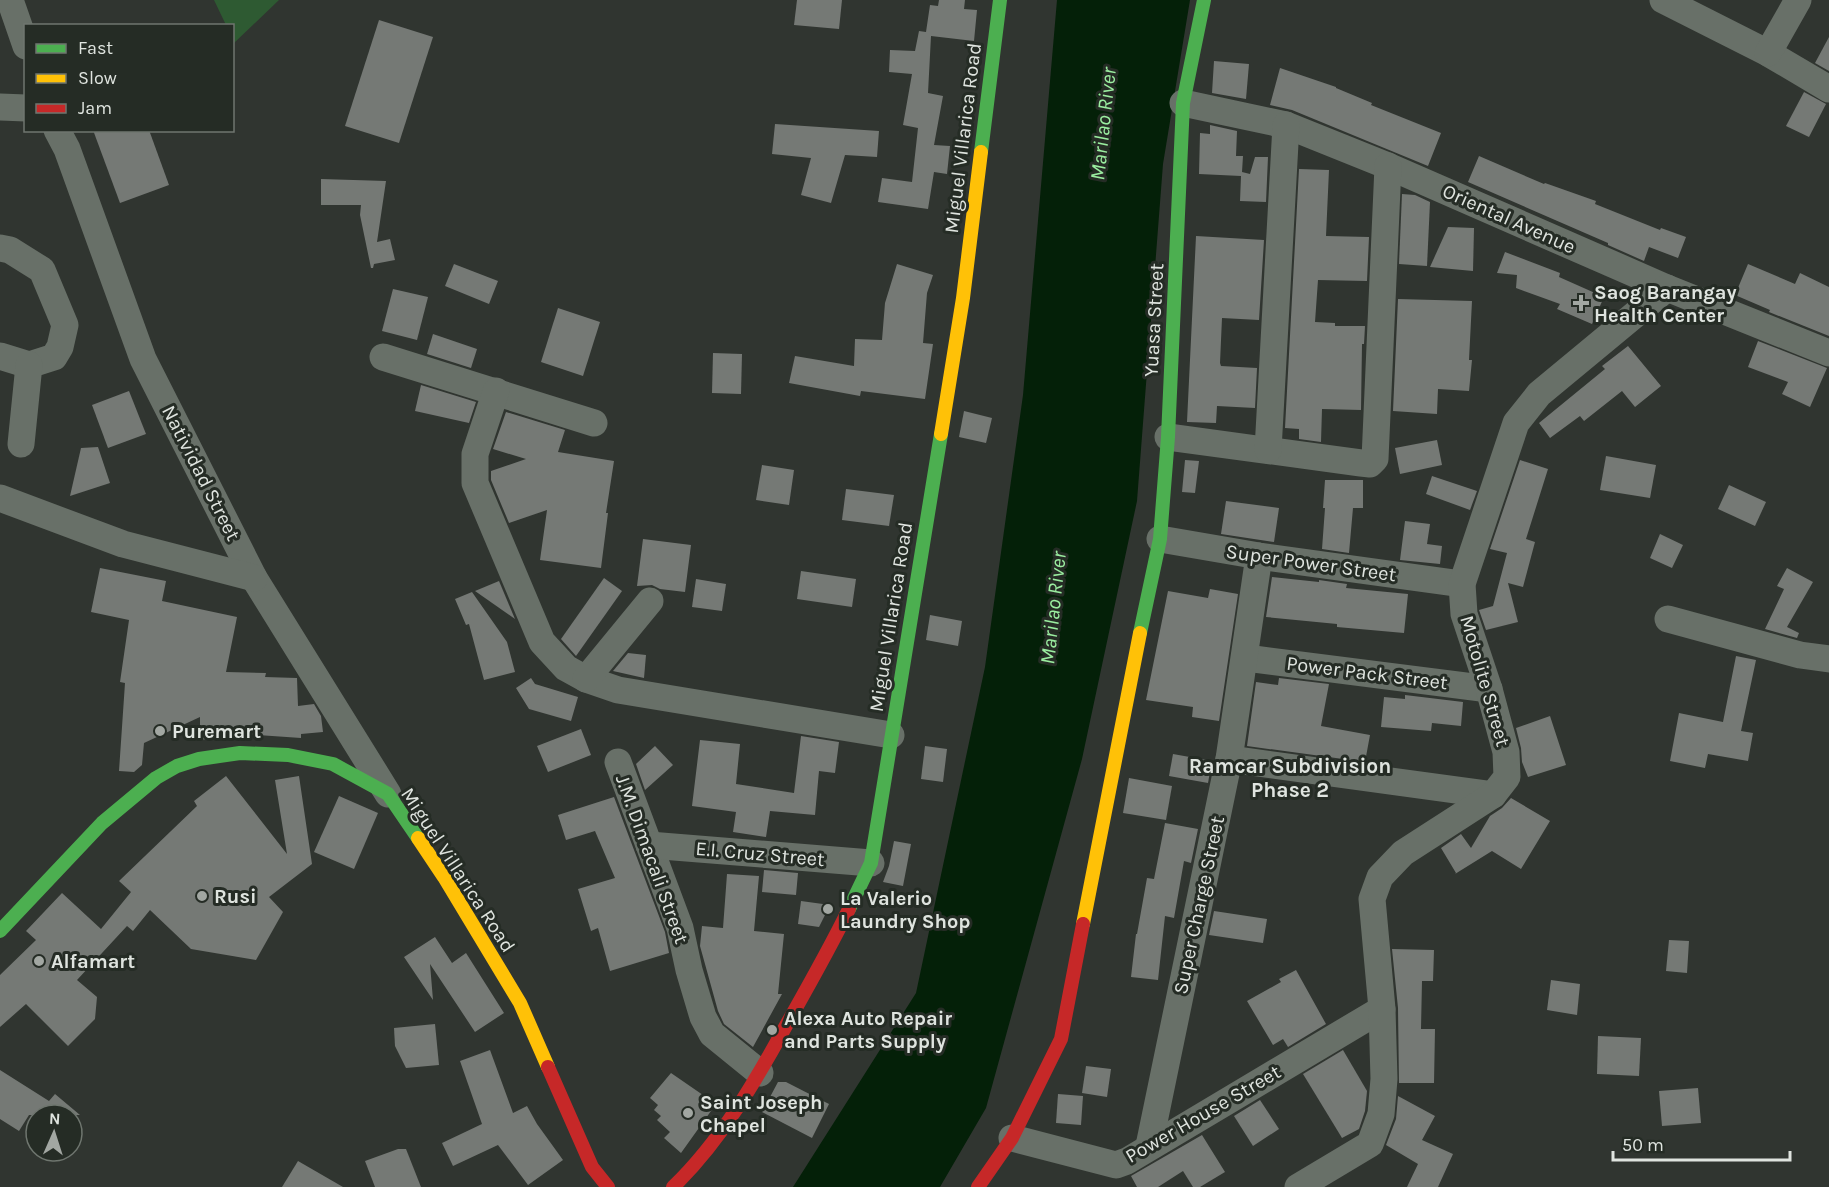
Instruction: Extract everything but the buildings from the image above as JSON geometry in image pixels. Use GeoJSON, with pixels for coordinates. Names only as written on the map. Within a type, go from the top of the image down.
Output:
{"type":"FeatureCollection","features":[{"type":"Feature","properties":{"kind":"main road","name":"Miguel Villarica Road"},"geometry":{"type":"LineString","coordinates":[[674,1187],[698,1163],[760,1073],[831,946],[871,863],[963,298],[1000,0]]}},
{"type":"Feature","properties":{"kind":"main road","name":"Yuasa Street"},"geometry":{"type":"LineString","coordinates":[[978,1187],[1012,1138],[1061,1039],[1115,754],[1160,539],[1168,436],[1183,103],[1204,0]]}},
{"type":"Feature","properties":{"kind":"main road","name":"Miguel Villarica Road"},"geometry":{"type":"LineString","coordinates":[[0,931],[102,824],[156,778],[188,762],[240,753],[288,755],[333,764],[388,794],[444,877],[520,1004],[592,1167],[608,1187]]}},
{"type":"Feature","properties":{"kind":"street"},"geometry":{"type":"LineString","coordinates":[[10,0],[24,40]]}},
{"type":"Feature","properties":{"kind":"street"},"geometry":{"type":"LineString","coordinates":[[1663,0],[1768,53],[1829,89]]}},
{"type":"Feature","properties":{"kind":"street"},"geometry":{"type":"LineString","coordinates":[[1768,53],[1798,0]]}},
{"type":"Feature","properties":{"kind":"street","name":"Oriental Avenue"},"geometry":{"type":"LineString","coordinates":[[1183,103],[1286,125],[1388,166],[1667,288],[1829,353]]}},
{"type":"Feature","properties":{"kind":"street"},"geometry":{"type":"LineString","coordinates":[[0,107],[24,108]]}},
{"type":"Feature","properties":{"kind":"street"},"geometry":{"type":"LineString","coordinates":[[1268,450],[1286,125]]}},
{"type":"Feature","properties":{"kind":"street","name":"Natividad Street"},"geometry":{"type":"LineString","coordinates":[[58,132],[67,149],[143,359],[254,578],[388,794]]}},
{"type":"Feature","properties":{"kind":"street"},"geometry":{"type":"LineString","coordinates":[[1168,436],[1370,464],[1375,459],[1388,166]]}},
{"type":"Feature","properties":{"kind":"street"},"geometry":{"type":"LineString","coordinates":[[0,248],[10,250],[42,270],[64,325],[60,347],[54,357],[29,365],[0,356]]}},
{"type":"Feature","properties":{"kind":"street","name":"Motolite Street"},"geometry":{"type":"LineString","coordinates":[[1298,1187],[1370,1144],[1379,1122],[1384,1079],[1382,1009],[1372,899],[1380,878],[1403,853],[1493,795],[1507,777],[1506,752],[1489,689],[1464,614],[1462,584],[1516,423],[1539,394],[1667,288]]}},
{"type":"Feature","properties":{"kind":"street"},"geometry":{"type":"LineString","coordinates":[[383,357],[594,423]]}},
{"type":"Feature","properties":{"kind":"street"},"geometry":{"type":"LineString","coordinates":[[21,444],[29,365]]}},
{"type":"Feature","properties":{"kind":"street"},"geometry":{"type":"LineString","coordinates":[[496,392],[475,454],[475,483],[542,642],[566,668],[586,679],[618,690],[891,735]]}},
{"type":"Feature","properties":{"kind":"street"},"geometry":{"type":"LineString","coordinates":[[0,498],[123,544],[254,578]]}},
{"type":"Feature","properties":{"kind":"street","name":"Super Power Street"},"geometry":{"type":"LineString","coordinates":[[1160,539],[1259,556],[1462,584]]}},
{"type":"Feature","properties":{"kind":"street","name":"Super Charge Street"},"geometry":{"type":"LineString","coordinates":[[1149,1146],[1229,759],[1246,658],[1259,556]]}},
{"type":"Feature","properties":{"kind":"street"},"geometry":{"type":"LineString","coordinates":[[586,679],[650,601]]}},
{"type":"Feature","properties":{"kind":"street"},"geometry":{"type":"LineString","coordinates":[[1668,619],[1800,655],[1829,659]]}},
{"type":"Feature","properties":{"kind":"street","name":"Power Pack Street"},"geometry":{"type":"LineString","coordinates":[[1246,658],[1489,689]]}},
{"type":"Feature","properties":{"kind":"street"},"geometry":{"type":"LineString","coordinates":[[1229,759],[1493,795]]}},
{"type":"Feature","properties":{"kind":"street","name":"J.M. Dimacali Street"},"geometry":{"type":"LineString","coordinates":[[618,762],[680,928],[703,1017],[712,1034],[760,1073]]}},
{"type":"Feature","properties":{"kind":"street","name":"E.I. Cruz Street"},"geometry":{"type":"LineString","coordinates":[[649,846],[871,863]]}},
{"type":"Feature","properties":{"kind":"street","name":"Power House Street"},"geometry":{"type":"LineString","coordinates":[[1012,1138],[1116,1165],[1128,1161],[1149,1146],[1382,1009]]}},
{"type":"Feature","properties":{"kind":"shaded area"},"geometry":{"type":"Polygon","coordinates":[[[214,0],[279,0],[234,43],[234,24],[226,24],[214,0]]]}},
{"type":"Feature","properties":{"kind":"water","name":"Marilao River"},"geometry":{"type":"Polygon","coordinates":[[[1057,0],[1190,0],[1163,164],[1137,501],[1082,759],[986,1108],[940,1187],[793,1187],[916,993],[985,667],[1023,395],[1057,0]]]}},
{"type":"Feature","properties":{"kind":"traffic: fast"},"geometry":{"type":"LineString","coordinates":[[981,152],[1000,0]]}},
{"type":"Feature","properties":{"kind":"traffic: fast"},"geometry":{"type":"LineString","coordinates":[[1140,633],[1160,539],[1168,437],[1183,103],[1204,0]]}},
{"type":"Feature","properties":{"kind":"traffic: fast"},"geometry":{"type":"LineString","coordinates":[[849,909],[871,863],[941,434]]}},
{"type":"Feature","properties":{"kind":"traffic: fast"},"geometry":{"type":"LineString","coordinates":[[0,931],[102,823],[156,778],[177,766],[199,759],[240,753],[288,755],[333,764],[388,794],[418,838]]}},
{"type":"Feature","properties":{"kind":"traffic: slow"},"geometry":{"type":"LineString","coordinates":[[941,434],[963,298],[981,152]]}},
{"type":"Feature","properties":{"kind":"traffic: slow"},"geometry":{"type":"LineString","coordinates":[[1083,924],[1140,633]]}},
{"type":"Feature","properties":{"kind":"traffic: slow"},"geometry":{"type":"LineString","coordinates":[[418,838],[520,1003],[548,1067]]}},
{"type":"Feature","properties":{"kind":"traffic: jam"},"geometry":{"type":"LineString","coordinates":[[673,1187],[707,1150],[737,1109],[812,980],[849,909]]}},
{"type":"Feature","properties":{"kind":"traffic: jam"},"geometry":{"type":"LineString","coordinates":[[978,1187],[1012,1138],[1061,1039],[1083,924]]}},
{"type":"Feature","properties":{"kind":"traffic: jam"},"geometry":{"type":"LineString","coordinates":[[548,1067],[592,1167],[608,1187]]}},
{"type":"Feature","properties":{"kind":"place","name":"Saog Barangay Health Center"},"geometry":{"type":"Point","coordinates":[1581,303]}},
{"type":"Feature","properties":{"kind":"place","name":"Puremart"},"geometry":{"type":"Point","coordinates":[160,731]}},
{"type":"Feature","properties":{"kind":"place","name":"Rusi"},"geometry":{"type":"Point","coordinates":[202,896]}},
{"type":"Feature","properties":{"kind":"place","name":"La Valerio Laundry Shop"},"geometry":{"type":"Point","coordinates":[828,909]}},
{"type":"Feature","properties":{"kind":"place","name":"Alfamart"},"geometry":{"type":"Point","coordinates":[39,961]}},
{"type":"Feature","properties":{"kind":"place","name":"Alexa Auto Repair and Parts Supply"},"geometry":{"type":"Point","coordinates":[772,1030]}},
{"type":"Feature","properties":{"kind":"place","name":"Saint Joseph Chapel"},"geometry":{"type":"Point","coordinates":[688,1113]}},
{"type":"Feature","properties":{"kind":"district","name":"Ramcar Subdivision Phase 2"},"geometry":{"type":"Point","coordinates":[1290,778]}}]}
